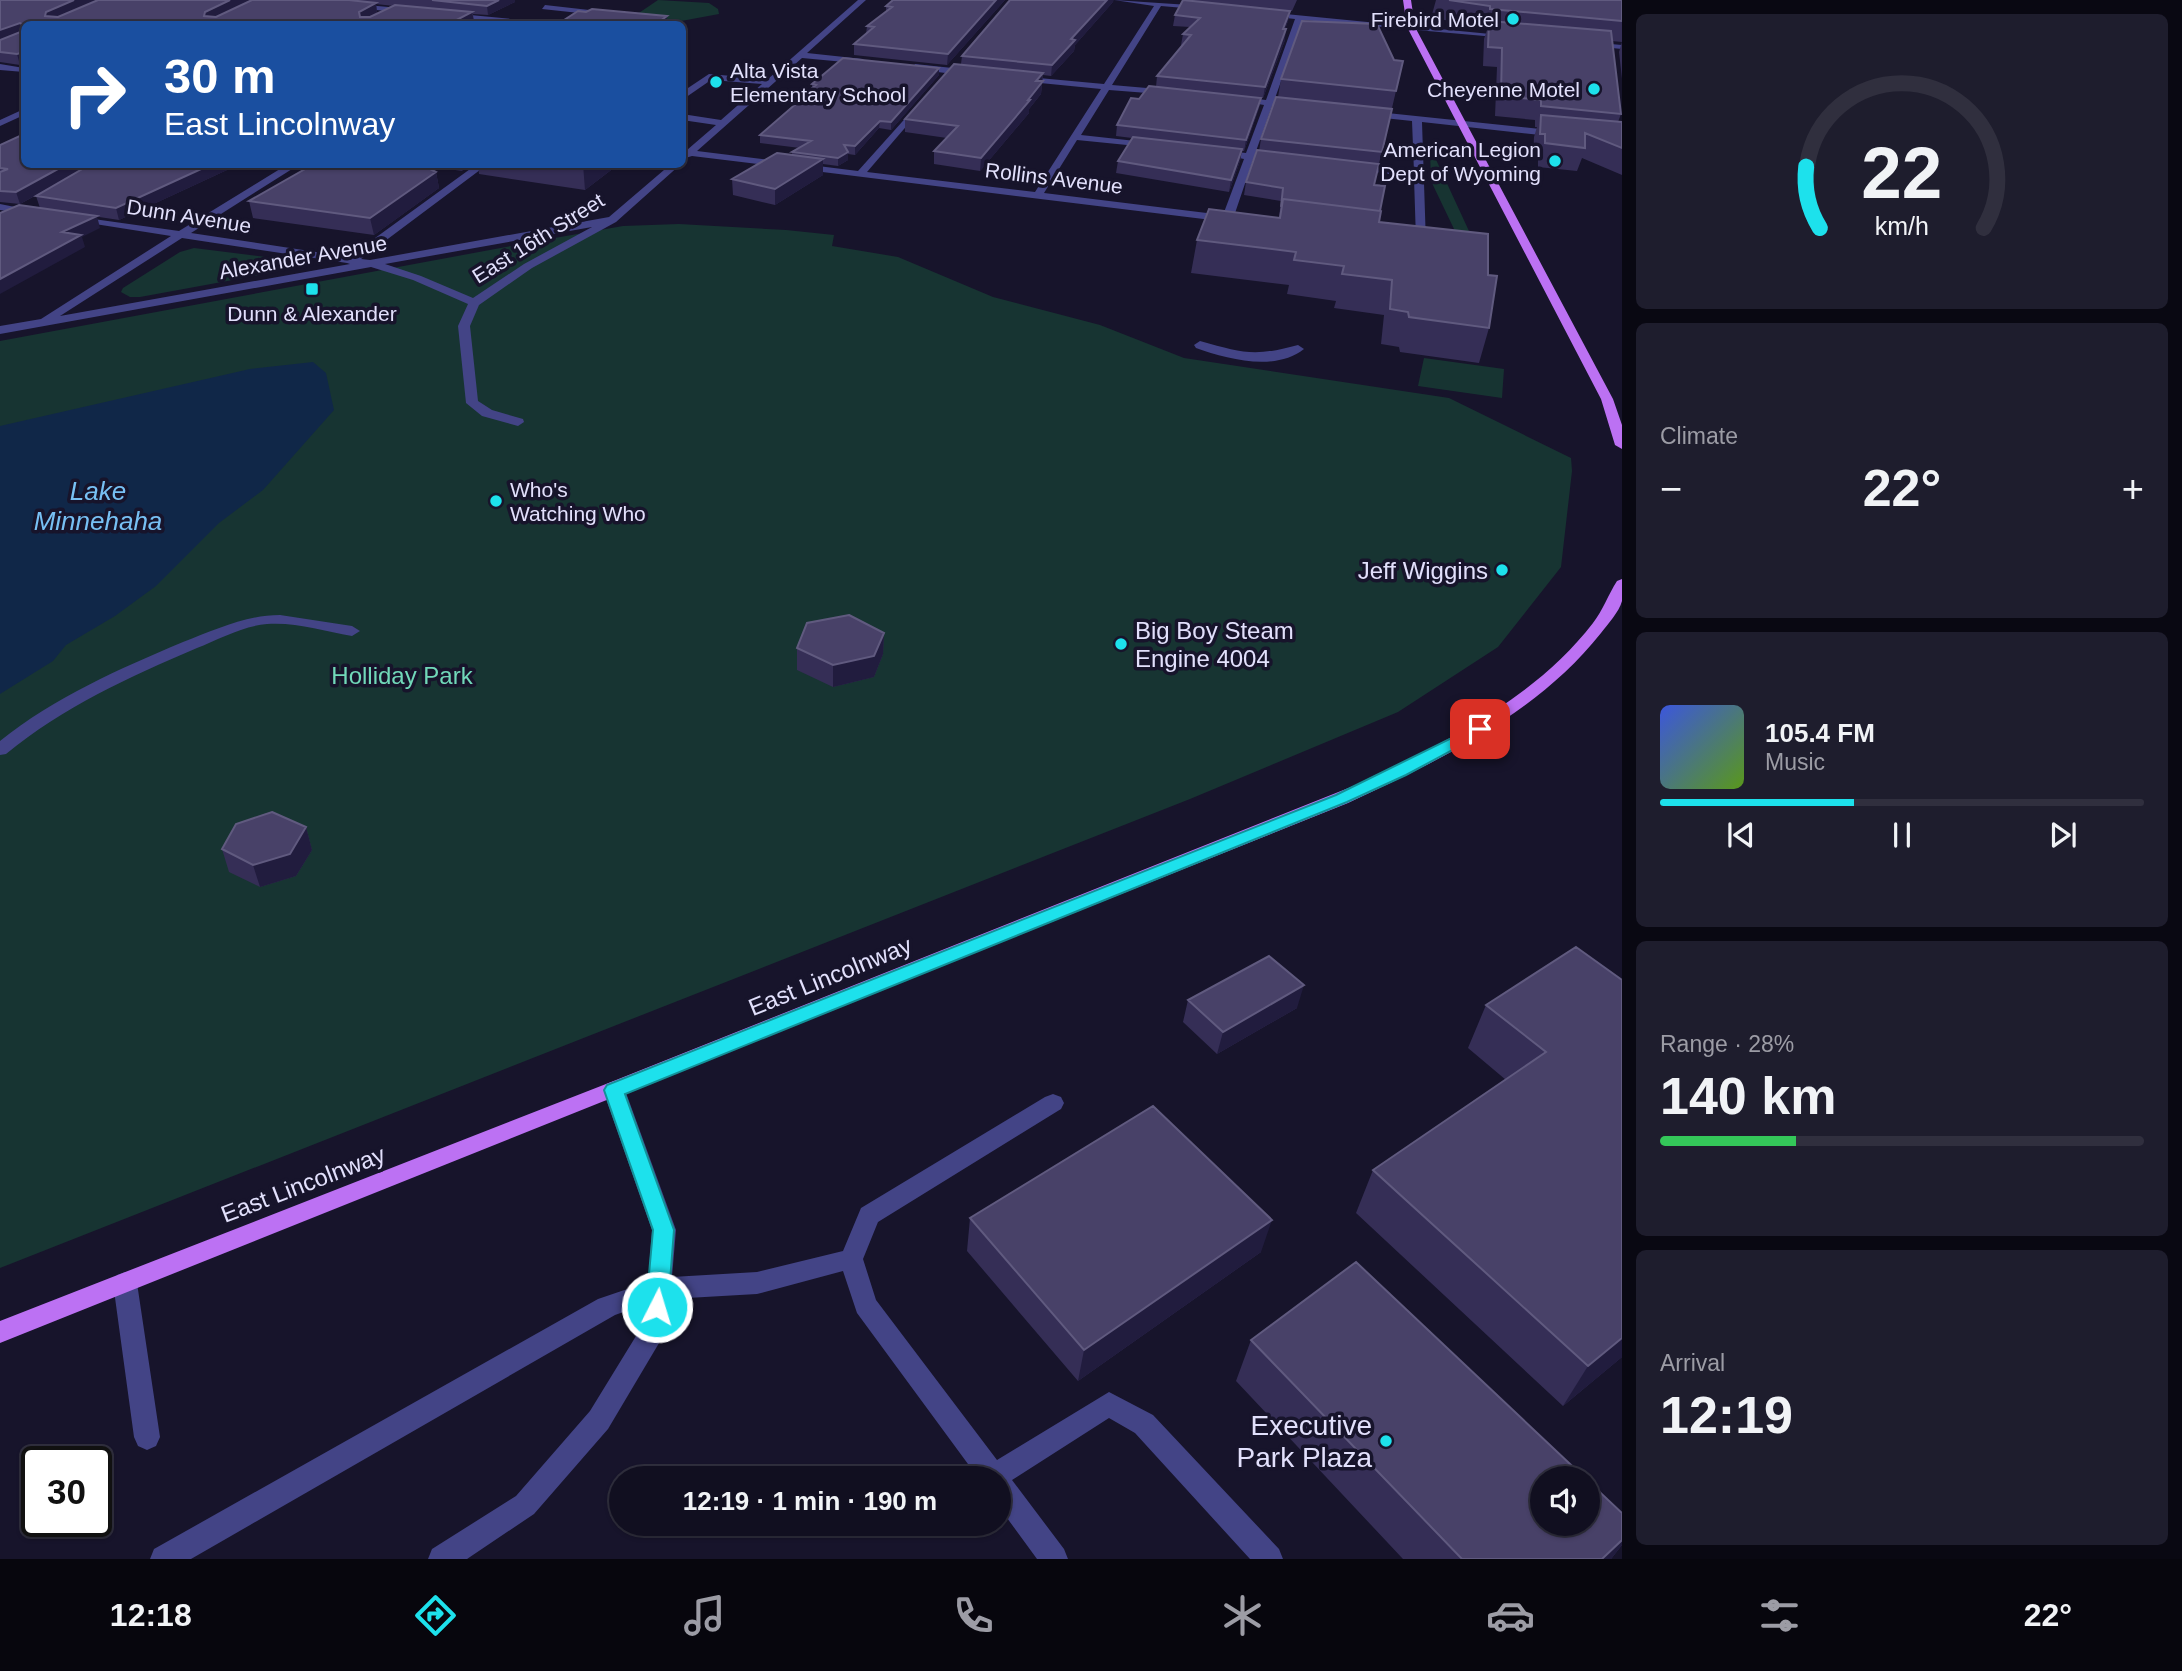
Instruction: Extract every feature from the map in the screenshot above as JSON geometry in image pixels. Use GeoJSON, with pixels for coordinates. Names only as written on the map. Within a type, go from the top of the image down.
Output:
{"type":"FeatureCollection","features":[{"type":"Feature","properties":{"kind":"main road"},"geometry":{"type":"LineString","coordinates":[[1407,0],[1411,27],[1607,399],[1622,445]]}},
{"type":"Feature","properties":{"kind":"main road","name":"East Lincolnway"},"geometry":{"type":"LineString","coordinates":[[0,1332],[1342,799],[1464,740],[1513,707],[1549,678],[1591,638],[1616,599],[1622,584]]}},
{"type":"Feature","properties":{"kind":"street"},"geometry":{"type":"LineString","coordinates":[[376,20],[412,0]]}},
{"type":"Feature","properties":{"kind":"street"},"geometry":{"type":"LineString","coordinates":[[523,21],[557,0]]}},
{"type":"Feature","properties":{"kind":"street"},"geometry":{"type":"LineString","coordinates":[[686,154],[862,0]]}},
{"type":"Feature","properties":{"kind":"street"},"geometry":{"type":"LineString","coordinates":[[1118,0],[1210,9]]}},
{"type":"Feature","properties":{"kind":"street"},"geometry":{"type":"LineString","coordinates":[[1038,195],[1159,4]]}},
{"type":"Feature","properties":{"kind":"street"},"geometry":{"type":"LineString","coordinates":[[343,5],[420,12]]}},
{"type":"Feature","properties":{"kind":"street"},"geometry":{"type":"LineString","coordinates":[[545,8],[598,13]]}},
{"type":"Feature","properties":{"kind":"street"},"geometry":{"type":"LineString","coordinates":[[1260,13],[1517,37]]}},
{"type":"Feature","properties":{"kind":"street"},"geometry":{"type":"LineString","coordinates":[[445,15],[501,21]]}},
{"type":"Feature","properties":{"kind":"street"},"geometry":{"type":"LineString","coordinates":[[1227,219],[1300,17]]}},
{"type":"Feature","properties":{"kind":"street"},"geometry":{"type":"LineString","coordinates":[[1584,43],[1622,47]]}},
{"type":"Feature","properties":{"kind":"street"},"geometry":{"type":"LineString","coordinates":[[1611,46],[1612,57]]}},
{"type":"Feature","properties":{"kind":"street"},"geometry":{"type":"LineString","coordinates":[[800,55],[868,62]]}},
{"type":"Feature","properties":{"kind":"street"},"geometry":{"type":"LineString","coordinates":[[941,81],[959,60]]}},
{"type":"Feature","properties":{"kind":"street"},"geometry":{"type":"LineString","coordinates":[[909,66],[976,73]]}},
{"type":"Feature","properties":{"kind":"street"},"geometry":{"type":"LineString","coordinates":[[0,67],[21,70]]}},
{"type":"Feature","properties":{"kind":"street"},"geometry":{"type":"LineString","coordinates":[[686,94],[709,77],[770,82]]}},
{"type":"Feature","properties":{"kind":"street"},"geometry":{"type":"LineString","coordinates":[[1015,77],[1187,95]]}},
{"type":"Feature","properties":{"kind":"street"},"geometry":{"type":"LineString","coordinates":[[1228,99],[1299,107]]}},
{"type":"Feature","properties":{"kind":"street"},"geometry":{"type":"LineString","coordinates":[[861,173],[923,101]]}},
{"type":"Feature","properties":{"kind":"street"},"geometry":{"type":"LineString","coordinates":[[0,123],[21,113]]}},
{"type":"Feature","properties":{"kind":"street"},"geometry":{"type":"LineString","coordinates":[[1363,114],[1570,136]]}},
{"type":"Feature","properties":{"kind":"street"},"geometry":{"type":"LineString","coordinates":[[686,118],[724,123]]}},
{"type":"Feature","properties":{"kind":"street"},"geometry":{"type":"LineString","coordinates":[[1409,242],[1421,244],[1417,120]]}},
{"type":"Feature","properties":{"kind":"street"},"geometry":{"type":"LineString","coordinates":[[1074,137],[1168,147]]}},
{"type":"Feature","properties":{"kind":"street"},"geometry":{"type":"LineString","coordinates":[[1209,152],[1289,161]]}},
{"type":"Feature","properties":{"kind":"street","name":"Rollins Avenue"},"geometry":{"type":"LineString","coordinates":[[686,155],[861,173],[1240,221]]}},
{"type":"Feature","properties":{"kind":"street"},"geometry":{"type":"LineString","coordinates":[[1342,167],[1419,176]]}},
{"type":"Feature","properties":{"kind":"street"},"geometry":{"type":"LineString","coordinates":[[38,325],[289,168]]}},
{"type":"Feature","properties":{"kind":"street"},"geometry":{"type":"LineString","coordinates":[[351,261],[479,168]]}},
{"type":"Feature","properties":{"kind":"street","name":"East 16th Street"},"geometry":{"type":"LineString","coordinates":[[518,422],[487,413],[472,403],[464,327],[474,303],[528,266],[612,220],[672,168]]}},
{"type":"Feature","properties":{"kind":"street"},"geometry":{"type":"LineString","coordinates":[[0,222],[34,203]]}},
{"type":"Feature","properties":{"kind":"street"},"geometry":{"type":"LineString","coordinates":[[0,206],[48,214]]}},
{"type":"Feature","properties":{"kind":"street","name":"Dunn Avenue"},"geometry":{"type":"LineString","coordinates":[[62,216],[373,264]]}},
{"type":"Feature","properties":{"kind":"street","name":"Alexander Avenue"},"geometry":{"type":"LineString","coordinates":[[0,330],[612,220]]}},
{"type":"Feature","properties":{"kind":"street"},"geometry":{"type":"LineString","coordinates":[[373,264],[417,278],[474,303]]}},
{"type":"Feature","properties":{"kind":"street"},"geometry":{"type":"LineString","coordinates":[[1200,345],[1219,353],[1247,359],[1275,356],[1298,349]]}},
{"type":"Feature","properties":{"kind":"street"},"geometry":{"type":"LineString","coordinates":[[0,750],[76,698],[124,673],[227,631],[258,621],[285,620],[352,631]]}},
{"type":"Feature","properties":{"kind":"street"},"geometry":{"type":"LineString","coordinates":[[442,1559],[525,1505],[599,1420],[656,1325],[663,1230],[614,1090]]}},
{"type":"Feature","properties":{"kind":"street"},"geometry":{"type":"LineString","coordinates":[[986,1466],[866,1305],[851,1259],[869,1215],[1053,1103]]}},
{"type":"Feature","properties":{"kind":"street"},"geometry":{"type":"LineString","coordinates":[[164,1559],[607,1307],[659,1289],[757,1283],[851,1259]]}},
{"type":"Feature","properties":{"kind":"street"},"geometry":{"type":"LineString","coordinates":[[125,1283],[147,1437]]}},
{"type":"Feature","properties":{"kind":"street"},"geometry":{"type":"LineString","coordinates":[[1011,1470],[1109,1404],[1144,1424],[1269,1559]]}},
{"type":"Feature","properties":{"kind":"street"},"geometry":{"type":"LineString","coordinates":[[1011,1500],[1054,1559]]}},
{"type":"Feature","properties":{"kind":"green space"},"geometry":{"type":"Polygon","coordinates":[[[658,0],[709,3],[718,9],[719,14],[681,21],[630,19],[658,0]]]}},
{"type":"Feature","properties":{"kind":"green space"},"geometry":{"type":"Polygon","coordinates":[[[1430,151],[1481,257],[1466,254],[1431,181],[1430,151]]]}},
{"type":"Feature","properties":{"kind":"green space","name":"Holliday Park"},"geometry":{"type":"Polygon","coordinates":[[[679,224],[834,235],[832,246],[898,257],[993,297],[1100,325],[1184,358],[1449,398],[1571,458],[1572,471],[1561,567],[1498,647],[1398,712],[1190,799],[0,1268],[0,341],[623,226],[679,224]]]}},
{"type":"Feature","properties":{"kind":"green space"},"geometry":{"type":"Polygon","coordinates":[[[194,248],[281,259],[289,265],[271,273],[140,297],[130,297],[121,292],[123,288],[180,252],[194,248]]]}},
{"type":"Feature","properties":{"kind":"green space"},"geometry":{"type":"Polygon","coordinates":[[[1424,358],[1504,369],[1502,398],[1418,386],[1424,358]]]}},
{"type":"Feature","properties":{"kind":"water","name":"Lake Minnehaha"},"geometry":{"type":"Polygon","coordinates":[[[313,362],[326,373],[334,410],[263,490],[219,523],[156,586],[115,616],[66,645],[53,661],[0,694],[0,426],[250,369],[313,362]]]}},
{"type":"Feature","properties":{"kind":"building"},"geometry":{"type":"Polygon","coordinates":[[[0,0],[74,0],[46,12],[45,16],[58,17],[98,0],[230,0],[205,12],[204,16],[216,17],[252,0],[349,0],[376,3],[359,12],[360,17],[370,17],[395,5],[472,12],[455,21],[21,21],[21,24],[0,30],[0,0]]]}},
{"type":"Feature","properties":{"kind":"building"},"geometry":{"type":"Polygon","coordinates":[[[432,0],[499,0],[487,6],[432,0]]]}},
{"type":"Feature","properties":{"kind":"building"},"geometry":{"type":"Polygon","coordinates":[[[893,0],[996,0],[948,54],[854,44],[874,27],[867,26],[892,7],[886,6],[893,0]]]}},
{"type":"Feature","properties":{"kind":"building"},"geometry":{"type":"Polygon","coordinates":[[[1010,0],[1107,0],[1071,39],[1075,40],[1052,65],[962,56],[1010,0]]]}},
{"type":"Feature","properties":{"kind":"building"},"geometry":{"type":"Polygon","coordinates":[[[1183,0],[1290,11],[1265,87],[1157,76],[1191,35],[1183,34],[1200,18],[1175,15],[1183,0]]]}},
{"type":"Feature","properties":{"kind":"building"},"geometry":{"type":"Polygon","coordinates":[[[1449,0],[1622,0],[1622,21],[1490,9],[1490,6],[1449,0]]]}},
{"type":"Feature","properties":{"kind":"building"},"geometry":{"type":"Polygon","coordinates":[[[592,9],[667,16],[660,21],[563,21],[578,11],[586,12],[592,9]]]}},
{"type":"Feature","properties":{"kind":"building"},"geometry":{"type":"Polygon","coordinates":[[[1302,21],[1377,24],[1394,60],[1403,61],[1396,91],[1281,79],[1302,21]]]}},
{"type":"Feature","properties":{"kind":"building"},"geometry":{"type":"Polygon","coordinates":[[[1489,21],[1611,31],[1621,114],[1541,106],[1541,100],[1501,96],[1502,48],[1488,47],[1489,21]]]}},
{"type":"Feature","properties":{"kind":"building"},"geometry":{"type":"Polygon","coordinates":[[[21,32],[21,53],[0,52],[0,40],[21,32]]]}},
{"type":"Feature","properties":{"kind":"building"},"geometry":{"type":"Polygon","coordinates":[[[843,58],[939,68],[891,122],[880,121],[855,146],[844,145],[848,152],[838,158],[792,152],[811,141],[760,135],[816,85],[812,84],[843,58]]]}},
{"type":"Feature","properties":{"kind":"building"},"geometry":{"type":"Polygon","coordinates":[[[954,64],[1043,73],[1036,81],[1043,81],[1030,100],[981,158],[934,151],[958,126],[905,119],[954,64]]]}},
{"type":"Feature","properties":{"kind":"building"},"geometry":{"type":"Polygon","coordinates":[[[1149,86],[1261,98],[1246,140],[1117,125],[1131,98],[1139,99],[1149,86]]]}},
{"type":"Feature","properties":{"kind":"building"},"geometry":{"type":"Polygon","coordinates":[[[1276,97],[1392,109],[1382,152],[1261,139],[1276,97]]]}},
{"type":"Feature","properties":{"kind":"building"},"geometry":{"type":"Polygon","coordinates":[[[1541,115],[1622,122],[1622,148],[1585,133],[1585,148],[1545,143],[1545,134],[1540,134],[1541,115]]]}},
{"type":"Feature","properties":{"kind":"building"},"geometry":{"type":"Polygon","coordinates":[[[21,135],[21,168],[60,168],[16,192],[0,191],[0,172],[8,169],[0,168],[0,145],[21,135]]]}},
{"type":"Feature","properties":{"kind":"building"},"geometry":{"type":"Polygon","coordinates":[[[1133,137],[1242,149],[1231,180],[1118,161],[1133,137]]]}},
{"type":"Feature","properties":{"kind":"building"},"geometry":{"type":"Polygon","coordinates":[[[1257,150],[1379,164],[1374,185],[1385,186],[1380,211],[1283,199],[1281,207],[1283,188],[1246,182],[1257,150]]]}},
{"type":"Feature","properties":{"kind":"building"},"geometry":{"type":"Polygon","coordinates":[[[777,153],[823,159],[775,189],[732,179],[777,153]]]}},
{"type":"Feature","properties":{"kind":"building"},"geometry":{"type":"Polygon","coordinates":[[[84,168],[203,168],[116,208],[36,196],[84,168]]]}},
{"type":"Feature","properties":{"kind":"building"},"geometry":{"type":"Polygon","coordinates":[[[307,168],[428,168],[436,172],[370,218],[249,201],[307,168]]]}},
{"type":"Feature","properties":{"kind":"building"},"geometry":{"type":"Polygon","coordinates":[[[1283,199],[1381,211],[1379,222],[1488,234],[1488,275],[1497,276],[1489,328],[1409,317],[1408,312],[1390,309],[1392,280],[1342,274],[1344,266],[1294,260],[1296,252],[1197,240],[1209,209],[1280,218],[1283,199]]]}},
{"type":"Feature","properties":{"kind":"building"},"geometry":{"type":"Polygon","coordinates":[[[19,205],[97,216],[62,232],[81,235],[0,279],[0,213],[19,205]]]}},
{"type":"Feature","properties":{"kind":"building"},"geometry":{"type":"Polygon","coordinates":[[[849,615],[884,633],[874,656],[833,665],[797,648],[807,623],[849,615]]]}},
{"type":"Feature","properties":{"kind":"building"},"geometry":{"type":"Polygon","coordinates":[[[272,812],[306,827],[290,854],[253,865],[222,849],[236,824],[272,812]]]}},
{"type":"Feature","properties":{"kind":"building"},"geometry":{"type":"Polygon","coordinates":[[[1576,947],[1622,980],[1622,1338],[1588,1366],[1373,1170],[1546,1052],[1486,1005],[1576,947]]]}},
{"type":"Feature","properties":{"kind":"building"},"geometry":{"type":"Polygon","coordinates":[[[1269,956],[1304,985],[1223,1032],[1188,1000],[1269,956]]]}},
{"type":"Feature","properties":{"kind":"building"},"geometry":{"type":"Polygon","coordinates":[[[1153,1106],[1272,1220],[1084,1350],[970,1218],[1153,1106]]]}},
{"type":"Feature","properties":{"kind":"building","name":"Executive Park Plaza"},"geometry":{"type":"Polygon","coordinates":[[[1356,1262],[1572,1466],[1530,1466],[1530,1536],[1600,1536],[1600,1492],[1622,1513],[1622,1540],[1602,1559],[1462,1559],[1251,1340],[1356,1262]]]}},
{"type":"Feature","properties":{"kind":"place","name":"Firebird Motel"},"geometry":{"type":"Point","coordinates":[1513,19]}},
{"type":"Feature","properties":{"kind":"place","name":"Alta Vista Elementary School"},"geometry":{"type":"Point","coordinates":[716,82]}},
{"type":"Feature","properties":{"kind":"place","name":"Cheyenne Motel"},"geometry":{"type":"Point","coordinates":[1594,89]}},
{"type":"Feature","properties":{"kind":"place","name":"American Legion Dept of Wyoming"},"geometry":{"type":"Point","coordinates":[1555,161]}},
{"type":"Feature","properties":{"kind":"place","name":"Dunn & Alexander"},"geometry":{"type":"Point","coordinates":[312,289]}},
{"type":"Feature","properties":{"kind":"place","name":"Who's Watching Who"},"geometry":{"type":"Point","coordinates":[496,501]}},
{"type":"Feature","properties":{"kind":"place","name":"Jeff Wiggins"},"geometry":{"type":"Point","coordinates":[1502,570]}},
{"type":"Feature","properties":{"kind":"place","name":"Big Boy Steam Engine 4004"},"geometry":{"type":"Point","coordinates":[1121,644]}},
{"type":"Feature","properties":{"kind":"place","name":"Executive Park Plaza"},"geometry":{"type":"Point","coordinates":[1386,1441]}},
{"type":"Feature","properties":{"kind":"route"},"geometry":{"type":"LineString","coordinates":[[657,1307],[663,1230],[614,1090],[1342,799],[1401,772],[1480,729]]}}]}
